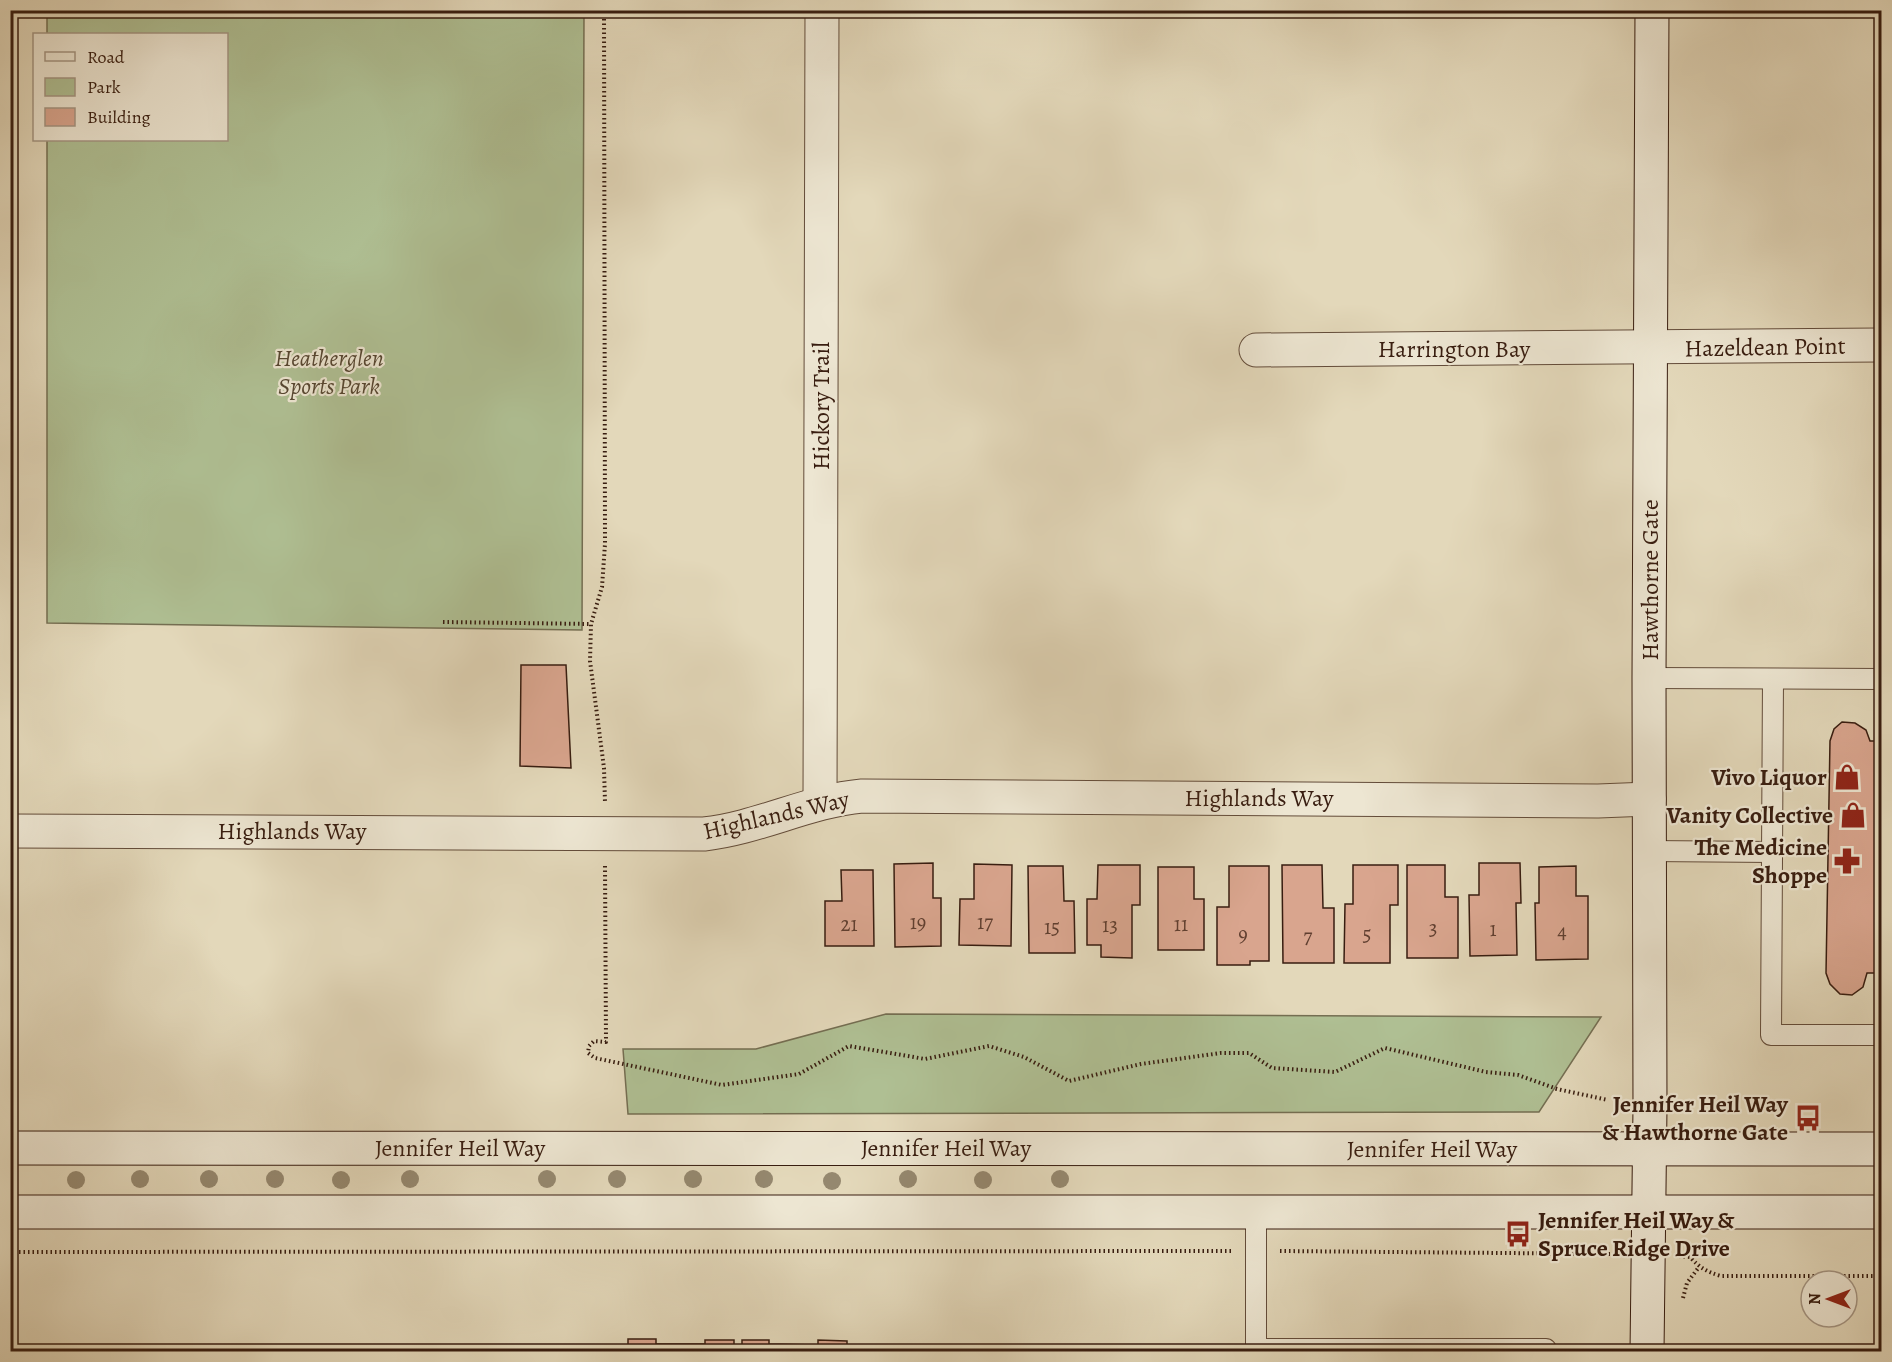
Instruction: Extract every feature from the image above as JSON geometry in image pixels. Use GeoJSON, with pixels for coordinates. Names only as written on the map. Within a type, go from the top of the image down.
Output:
{"type":"FeatureCollection","features":[{"type":"Feature","properties":{"kind":"street","name":"Hickory Trail"},"geometry":{"type":"LineString","coordinates":[[820,802],[822,10]]}},
{"type":"Feature","properties":{"kind":"street","name":"Hawthorne Gate"},"geometry":{"type":"LineString","coordinates":[[1647,1352],[1652,10]]}},
{"type":"Feature","properties":{"kind":"street","name":"Hazeldean Point"},"geometry":{"type":"LineString","coordinates":[[1652,348],[1879,345]]}},
{"type":"Feature","properties":{"kind":"street","name":"Harrington Bay"},"geometry":{"type":"LineString","coordinates":[[1256,350],[1652,348]]}},
{"type":"Feature","properties":{"kind":"street","name":"Highlands Way"},"geometry":{"type":"LineString","coordinates":[[10,831],[704,834],[722,832],[820,802],[862,796],[1586,801],[1649,799]]}},
{"type":"Feature","properties":{"kind":"street","name":"Jennifer Heil Way"},"geometry":{"type":"LineString","coordinates":[[10,1148],[1881,1149]]}},
{"type":"Feature","properties":{"kind":"street"},"geometry":{"type":"LineString","coordinates":[[10,1212],[1881,1212]]}},
{"type":"Feature","properties":{"kind":"lane"},"geometry":{"type":"LineString","coordinates":[[1649,678],[1881,679]]}},
{"type":"Feature","properties":{"kind":"lane"},"geometry":{"type":"LineString","coordinates":[[1773,679],[1772,1035],[1881,1035]]}},
{"type":"Feature","properties":{"kind":"lane"},"geometry":{"type":"LineString","coordinates":[[1649,851],[1773,852]]}},
{"type":"Feature","properties":{"kind":"lane"},"geometry":{"type":"LineString","coordinates":[[1256,1213],[1256,1350],[1546,1349],[1546,1352]]}},
{"type":"Feature","properties":{"kind":"path"},"geometry":{"type":"LineString","coordinates":[[604,10],[605,544],[602,587],[591,624],[590,661],[604,768],[606,1042],[594,1041],[589,1046],[588,1053],[595,1058],[722,1085],[800,1074],[849,1046],[925,1059],[989,1046],[1024,1057],[1070,1081],[1141,1064],[1221,1053],[1249,1053],[1272,1068],[1335,1072],[1385,1048],[1486,1072],[1518,1075],[1557,1089],[1608,1100]]}},
{"type":"Feature","properties":{"kind":"path"},"geometry":{"type":"LineString","coordinates":[[443,622],[591,624]]}},
{"type":"Feature","properties":{"kind":"path"},"geometry":{"type":"LineString","coordinates":[[10,1252],[1214,1250]]}},
{"type":"Feature","properties":{"kind":"path"},"geometry":{"type":"LineString","coordinates":[[1308,1251],[1602,1254]]}},
{"type":"Feature","properties":{"kind":"path"},"geometry":{"type":"LineString","coordinates":[[1690,1257],[1707,1272],[1721,1276],[1881,1276]]}},
{"type":"Feature","properties":{"kind":"path"},"geometry":{"type":"LineString","coordinates":[[1683,1306],[1683,1295],[1687,1283],[1699,1267]]}},
{"type":"Feature","properties":{"kind":"green space","name":"Heatherglen Sports Park"},"geometry":{"type":"Polygon","coordinates":[[[47,11],[584,11],[582,630],[47,623],[47,141],[228,141],[228,33],[47,33],[47,11]]]}},
{"type":"Feature","properties":{"kind":"green space"},"geometry":{"type":"Polygon","coordinates":[[[886,1014],[1601,1017],[1539,1112],[628,1114],[623,1049],[756,1049],[886,1014]]]}},
{"type":"Feature","properties":{"kind":"building"},"geometry":{"type":"Polygon","coordinates":[[[521,665],[566,665],[571,768],[520,766],[521,665]]]}},
{"type":"Feature","properties":{"kind":"building"},"geometry":{"type":"Polygon","coordinates":[[[1842,722],[1855,723],[1866,730],[1870,741],[1882,741],[1882,973],[1867,973],[1863,987],[1852,995],[1840,994],[1830,984],[1826,973],[1830,741],[1834,729],[1842,722]]]}},
{"type":"Feature","properties":{"kind":"building"},"geometry":{"type":"Polygon","coordinates":[[[933,863],[933,898],[941,898],[941,946],[895,947],[894,864],[933,863]]]}},
{"type":"Feature","properties":{"kind":"building"},"geometry":{"type":"Polygon","coordinates":[[[1479,863],[1520,863],[1521,903],[1516,903],[1517,955],[1470,956],[1469,895],[1479,895],[1479,863]]]}},
{"type":"Feature","properties":{"kind":"building"},"geometry":{"type":"Polygon","coordinates":[[[974,864],[1012,865],[1011,946],[959,945],[960,899],[974,899],[974,864]]]}},
{"type":"Feature","properties":{"kind":"building"},"geometry":{"type":"Polygon","coordinates":[[[1098,865],[1140,865],[1140,905],[1132,905],[1132,958],[1101,957],[1101,945],[1087,945],[1087,899],[1097,899],[1098,865]]]}},
{"type":"Feature","properties":{"kind":"building"},"geometry":{"type":"Polygon","coordinates":[[[1282,865],[1322,865],[1323,908],[1334,908],[1334,963],[1283,963],[1282,865]]]}},
{"type":"Feature","properties":{"kind":"building"},"geometry":{"type":"Polygon","coordinates":[[[1353,865],[1398,865],[1398,905],[1390,905],[1390,963],[1344,963],[1345,904],[1353,904],[1353,865]]]}},
{"type":"Feature","properties":{"kind":"building"},"geometry":{"type":"Polygon","coordinates":[[[1407,865],[1445,865],[1445,897],[1458,897],[1458,958],[1407,958],[1407,865]]]}},
{"type":"Feature","properties":{"kind":"building"},"geometry":{"type":"Polygon","coordinates":[[[1028,866],[1063,866],[1064,901],[1074,901],[1075,953],[1029,953],[1028,866]]]}},
{"type":"Feature","properties":{"kind":"building"},"geometry":{"type":"Polygon","coordinates":[[[1229,866],[1269,866],[1269,961],[1250,961],[1250,965],[1217,965],[1217,907],[1229,907],[1229,866]]]}},
{"type":"Feature","properties":{"kind":"building"},"geometry":{"type":"Polygon","coordinates":[[[1576,866],[1576,896],[1588,896],[1588,959],[1536,960],[1535,903],[1539,903],[1539,867],[1576,866]]]}},
{"type":"Feature","properties":{"kind":"building"},"geometry":{"type":"Polygon","coordinates":[[[1158,867],[1194,867],[1194,899],[1204,899],[1204,950],[1158,950],[1158,867]]]}},
{"type":"Feature","properties":{"kind":"building"},"geometry":{"type":"Polygon","coordinates":[[[841,870],[873,870],[874,946],[825,946],[825,901],[842,901],[841,870]]]}},
{"type":"Feature","properties":{"kind":"building"},"geometry":{"type":"Polygon","coordinates":[[[628,1339],[656,1339],[656,1344],[705,1344],[705,1340],[734,1340],[734,1352],[628,1352],[628,1339]]]}},
{"type":"Feature","properties":{"kind":"building"},"geometry":{"type":"Polygon","coordinates":[[[742,1340],[769,1340],[769,1344],[818,1345],[818,1340],[847,1341],[847,1352],[742,1352],[742,1340]]]}},
{"type":"Feature","properties":{"kind":"building"},"geometry":{"type":"Polygon","coordinates":[[[43,1348],[72,1349],[72,1352],[42,1352],[43,1348]]]}},
{"type":"Feature","properties":{"kind":"place","name":"Vivo Liquor"},"geometry":{"type":"Point","coordinates":[1847,777]}},
{"type":"Feature","properties":{"kind":"place","name":"Vanity Collective"},"geometry":{"type":"Point","coordinates":[1853,815]}},
{"type":"Feature","properties":{"kind":"place","name":"The Medicine Shoppe"},"geometry":{"type":"Point","coordinates":[1847,861]}},
{"type":"Feature","properties":{"kind":"place","name":"Jennifer Heil Way & Hawthorne Gate"},"geometry":{"type":"Point","coordinates":[1808,1118]}},
{"type":"Feature","properties":{"kind":"place","name":"Jennifer Heil Way & Spruce Ridge Drive"},"geometry":{"type":"Point","coordinates":[1518,1234]}}]}
